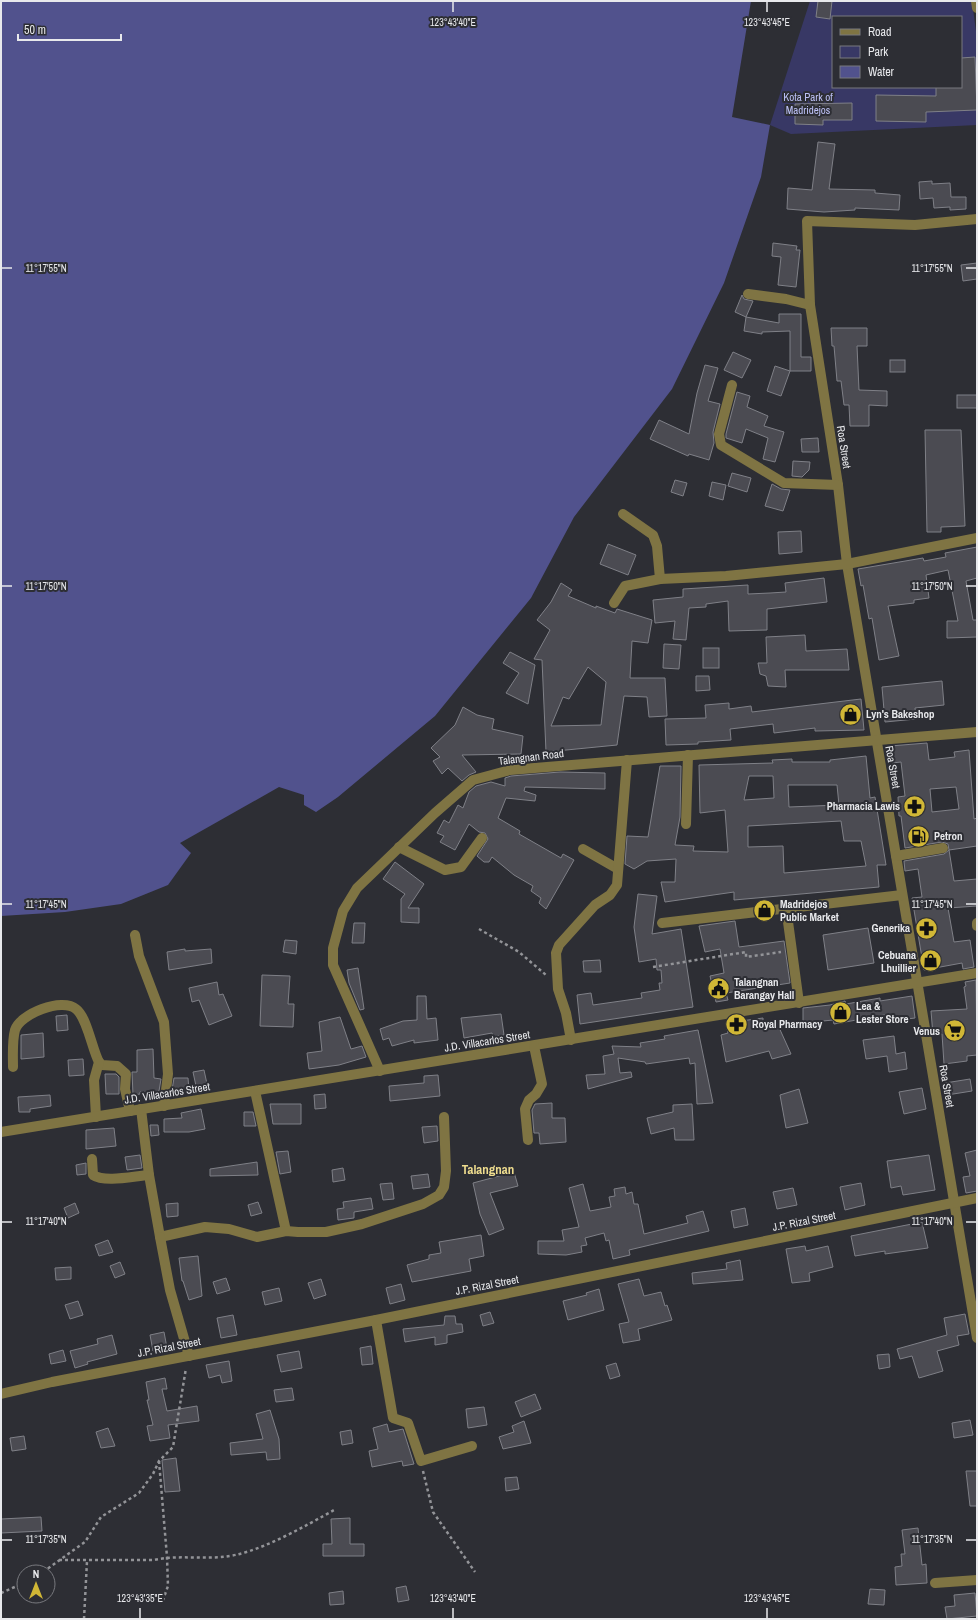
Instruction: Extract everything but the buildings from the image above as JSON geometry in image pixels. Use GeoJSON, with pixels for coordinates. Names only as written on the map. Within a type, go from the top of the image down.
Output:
{"type":"FeatureCollection","features":[{"type":"Feature","properties":{"kind":"street"},"geometry":{"type":"LineString","coordinates":[[976,1],[977,8]]}},
{"type":"Feature","properties":{"kind":"street","name":"Roa Street"},"geometry":{"type":"LineString","coordinates":[[977,219],[914,225],[807,221],[810,305],[838,485],[846,564],[977,1338]]}},
{"type":"Feature","properties":{"kind":"street"},"geometry":{"type":"LineString","coordinates":[[748,294],[786,299],[810,305]]}},
{"type":"Feature","properties":{"kind":"street"},"geometry":{"type":"LineString","coordinates":[[732,385],[719,434],[721,445],[784,483],[838,485]]}},
{"type":"Feature","properties":{"kind":"street"},"geometry":{"type":"LineString","coordinates":[[623,514],[652,535],[657,546],[660,578]]}},
{"type":"Feature","properties":{"kind":"street"},"geometry":{"type":"LineString","coordinates":[[614,602],[624,586],[660,578],[726,576],[846,564],[977,538]]}},
{"type":"Feature","properties":{"kind":"street","name":"Talangnan Road"},"geometry":{"type":"LineString","coordinates":[[380,1071],[333,965],[333,948],[343,910],[357,888],[399,847],[473,780],[510,770],[977,732]]}},
{"type":"Feature","properties":{"kind":"street"},"geometry":{"type":"LineString","coordinates":[[686,824],[688,755]]}},
{"type":"Feature","properties":{"kind":"street"},"geometry":{"type":"LineString","coordinates":[[570,1040],[566,1013],[558,984],[556,953],[560,945],[595,905],[610,895],[617,885],[627,760]]}},
{"type":"Feature","properties":{"kind":"street"},"geometry":{"type":"LineString","coordinates":[[399,847],[445,870],[452,870],[461,867],[482,838]]}},
{"type":"Feature","properties":{"kind":"street"},"geometry":{"type":"LineString","coordinates":[[583,848],[618,869]]}},
{"type":"Feature","properties":{"kind":"street"},"geometry":{"type":"LineString","coordinates":[[896,856],[942,848]]}},
{"type":"Feature","properties":{"kind":"street"},"geometry":{"type":"LineString","coordinates":[[662,923],[786,907],[902,895]]}},
{"type":"Feature","properties":{"kind":"street"},"geometry":{"type":"LineString","coordinates":[[786,907],[799,1003]]}},
{"type":"Feature","properties":{"kind":"street"},"geometry":{"type":"LineString","coordinates":[[135,935],[139,956],[164,1022],[168,1074],[164,1106]]}},
{"type":"Feature","properties":{"kind":"street","name":"J.D. Villacarlos Street"},"geometry":{"type":"LineString","coordinates":[[1,1132],[917,984],[977,973]]}},
{"type":"Feature","properties":{"kind":"street"},"geometry":{"type":"LineString","coordinates":[[13,1067],[15,1030],[20,1022],[45,1007],[67,1005],[75,1008],[81,1015],[99,1062],[102,1065],[117,1066],[126,1074],[124,1089],[130,1111]]}},
{"type":"Feature","properties":{"kind":"street"},"geometry":{"type":"LineString","coordinates":[[528,1140],[525,1109],[529,1100],[536,1094],[542,1084],[534,1046]]}},
{"type":"Feature","properties":{"kind":"street"},"geometry":{"type":"LineString","coordinates":[[96,1117],[94,1080],[99,1062]]}},
{"type":"Feature","properties":{"kind":"street"},"geometry":{"type":"LineString","coordinates":[[255,1091],[286,1231]]}},
{"type":"Feature","properties":{"kind":"street"},"geometry":{"type":"LineString","coordinates":[[141,1109],[149,1175],[170,1290],[189,1356]]}},
{"type":"Feature","properties":{"kind":"street"},"geometry":{"type":"LineString","coordinates":[[160,1237],[205,1226],[229,1229],[257,1237],[286,1231],[326,1232],[362,1224],[423,1204],[439,1195],[444,1187],[446,1171],[444,1117]]}},
{"type":"Feature","properties":{"kind":"street"},"geometry":{"type":"LineString","coordinates":[[92,1159],[93,1175],[97,1177],[108,1178],[149,1175]]}},
{"type":"Feature","properties":{"kind":"street","name":"J.P. Rizal Street"},"geometry":{"type":"LineString","coordinates":[[1,1394],[52,1382],[376,1320],[977,1198]]}},
{"type":"Feature","properties":{"kind":"street"},"geometry":{"type":"LineString","coordinates":[[376,1320],[393,1418],[408,1423],[421,1461],[472,1446]]}},
{"type":"Feature","properties":{"kind":"street"},"geometry":{"type":"LineString","coordinates":[[935,1583],[977,1580]]}},
{"type":"Feature","properties":{"kind":"path"},"geometry":{"type":"LineString","coordinates":[[479,929],[519,952],[558,984]]}},
{"type":"Feature","properties":{"kind":"path"},"geometry":{"type":"LineString","coordinates":[[653,967],[746,952],[746,957],[792,950]]}},
{"type":"Feature","properties":{"kind":"path"},"geometry":{"type":"LineString","coordinates":[[54,1564],[84,1542],[102,1517],[138,1493],[153,1474],[159,1461],[173,1447],[189,1356]]}},
{"type":"Feature","properties":{"kind":"path"},"geometry":{"type":"LineString","coordinates":[[159,1461],[168,1586],[163,1600]]}},
{"type":"Feature","properties":{"kind":"path"},"geometry":{"type":"LineString","coordinates":[[421,1461],[433,1512],[475,1572]]}},
{"type":"Feature","properties":{"kind":"path"},"geometry":{"type":"LineString","coordinates":[[59,1560],[154,1560],[167,1557],[221,1557],[238,1554],[288,1535],[336,1509]]}},
{"type":"Feature","properties":{"kind":"path"},"geometry":{"type":"LineString","coordinates":[[84,1619],[87,1561]]}},
{"type":"Feature","properties":{"kind":"path"},"geometry":{"type":"LineString","coordinates":[[1,1593],[16,1586]]}},
{"type":"Feature","properties":{"kind":"green space","name":"Kota Park of Madridejos"},"geometry":{"type":"Polygon","coordinates":[[[810,1],[972,1],[977,39],[977,125],[791,134],[770,125],[810,1]]]}},
{"type":"Feature","properties":{"kind":"water"},"geometry":{"type":"Polygon","coordinates":[[[1,1],[751,1],[732,117],[770,125],[761,177],[724,283],[672,389],[574,517],[531,598],[435,716],[338,797],[316,812],[304,805],[304,795],[279,787],[180,843],[191,853],[168,885],[121,904],[65,912],[1,916],[1,1]]]}},
{"type":"Feature","properties":{"kind":"place","name":"Lyn's Bakeshop"},"geometry":{"type":"Point","coordinates":[851,714]}},
{"type":"Feature","properties":{"kind":"place","name":"Pharmacia Lawis"},"geometry":{"type":"Point","coordinates":[915,806]}},
{"type":"Feature","properties":{"kind":"place","name":"Petron"},"geometry":{"type":"Point","coordinates":[919,836]}},
{"type":"Feature","properties":{"kind":"place","name":"Madridejos Public Market"},"geometry":{"type":"Point","coordinates":[765,910]}},
{"type":"Feature","properties":{"kind":"place","name":"Generika"},"geometry":{"type":"Point","coordinates":[926,928]}},
{"type":"Feature","properties":{"kind":"place","name":"Cebuana Lhuillier"},"geometry":{"type":"Point","coordinates":[931,961]}},
{"type":"Feature","properties":{"kind":"place","name":"Talangnan Barangay Hall"},"geometry":{"type":"Point","coordinates":[719,988]}},
{"type":"Feature","properties":{"kind":"place","name":"Lea & Lester Store"},"geometry":{"type":"Point","coordinates":[840,1012]}},
{"type":"Feature","properties":{"kind":"place","name":"Royal Pharmacy"},"geometry":{"type":"Point","coordinates":[736,1024]}},
{"type":"Feature","properties":{"kind":"place","name":"Venus"},"geometry":{"type":"Point","coordinates":[955,1031]}},
{"type":"Feature","properties":{"kind":"district","name":"Talangnan"},"geometry":{"type":"Point","coordinates":[488,1169]}}]}
